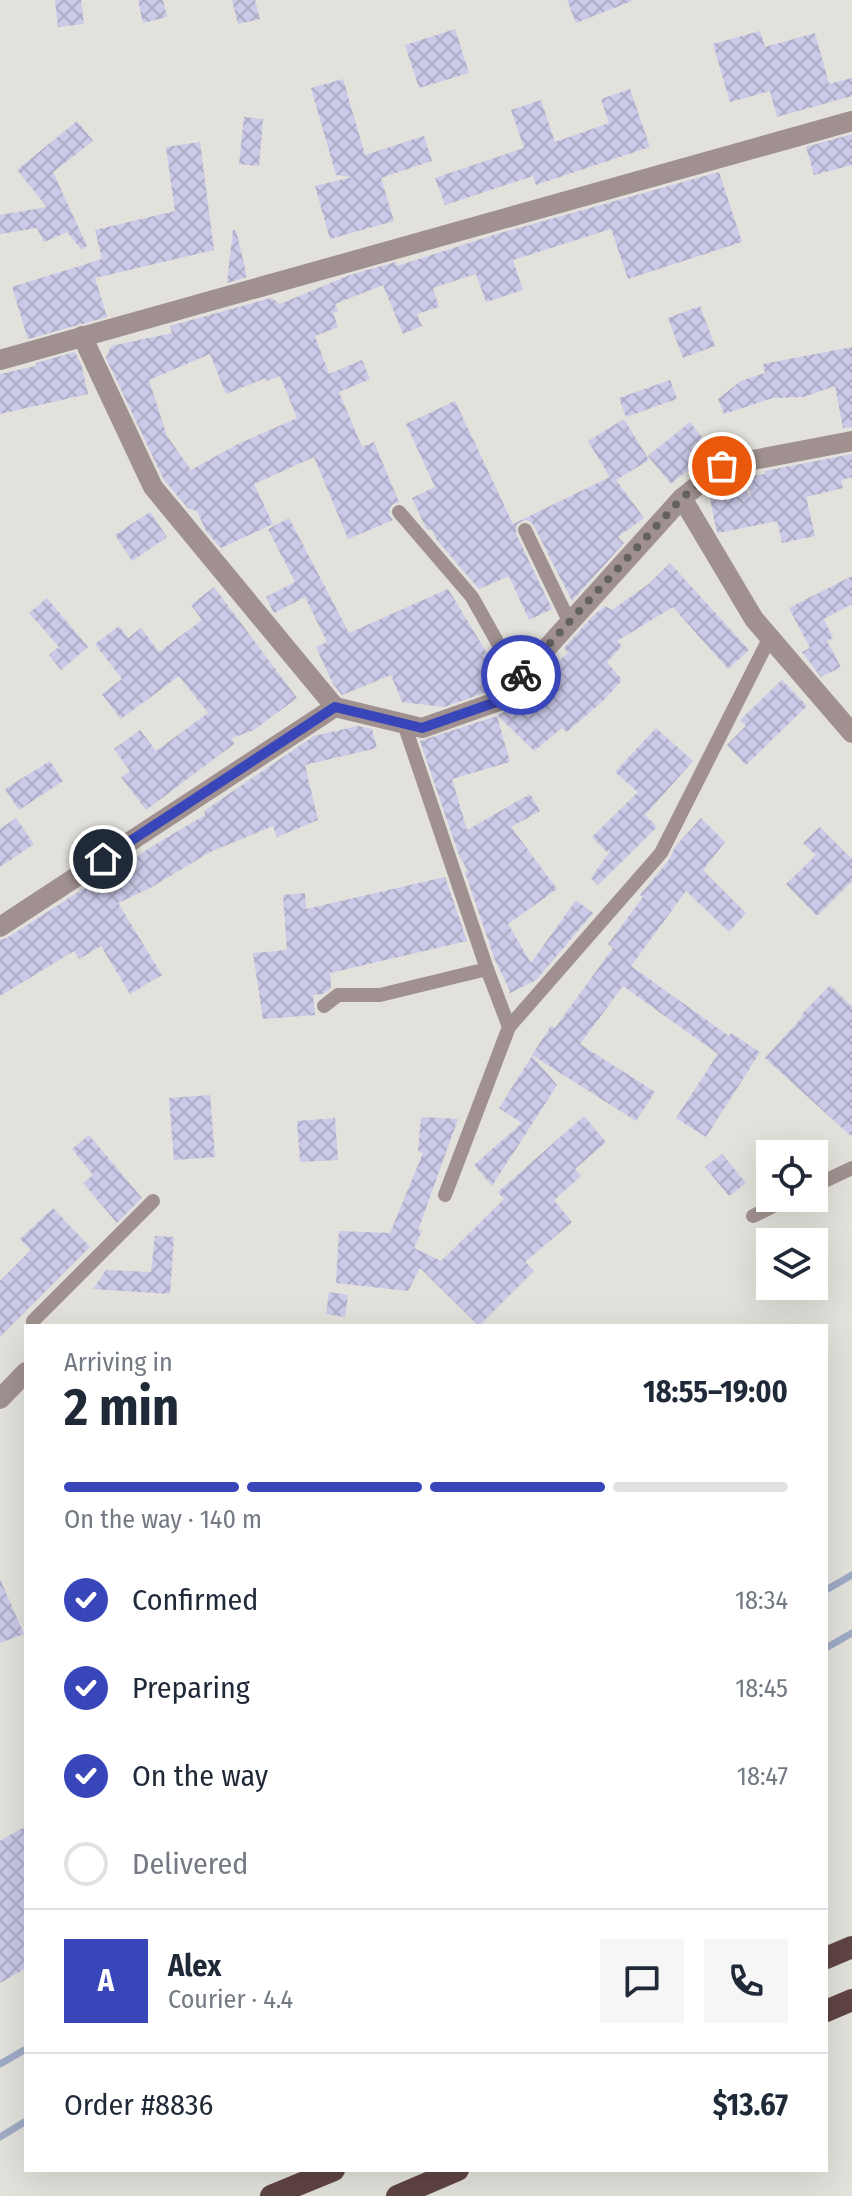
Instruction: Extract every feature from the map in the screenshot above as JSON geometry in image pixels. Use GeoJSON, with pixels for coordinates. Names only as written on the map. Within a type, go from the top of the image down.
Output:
{"type":"FeatureCollection","features":[{"type":"Feature","properties":{"kind":"highway"},"geometry":{"type":"LineString","coordinates":[[828,1957],[852,1947]]}},
{"type":"Feature","properties":{"kind":"highway"},"geometry":{"type":"LineString","coordinates":[[828,2010],[852,2000]]}},
{"type":"Feature","properties":{"kind":"highway"},"geometry":{"type":"LineString","coordinates":[[271,2196],[329,2172]]}},
{"type":"Feature","properties":{"kind":"highway"},"geometry":{"type":"LineString","coordinates":[[397,2196],[453,2172]]}},
{"type":"Feature","properties":{"kind":"street"},"geometry":{"type":"LineString","coordinates":[[0,360],[852,121]]}},
{"type":"Feature","properties":{"kind":"street"},"geometry":{"type":"LineString","coordinates":[[82,336],[153,487],[335,707],[422,728],[499,701],[682,498],[722,466],[852,441]]}},
{"type":"Feature","properties":{"kind":"street"},"geometry":{"type":"LineString","coordinates":[[682,498],[754,619],[852,733]]}},
{"type":"Feature","properties":{"kind":"street"},"geometry":{"type":"LineString","coordinates":[[0,927],[335,707]]}},
{"type":"Feature","properties":{"kind":"street"},"geometry":{"type":"LineString","coordinates":[[0,1399],[24,1374]]}},
{"type":"Feature","properties":{"kind":"lane"},"geometry":{"type":"LineString","coordinates":[[399,512],[472,597],[518,679]]}},
{"type":"Feature","properties":{"kind":"lane"},"geometry":{"type":"LineString","coordinates":[[525,530],[569,621]]}},
{"type":"Feature","properties":{"kind":"lane"},"geometry":{"type":"LineString","coordinates":[[445,1195],[509,1027],[661,853],[770,637]]}},
{"type":"Feature","properties":{"kind":"lane"},"geometry":{"type":"LineString","coordinates":[[404,724],[509,1027]]}},
{"type":"Feature","properties":{"kind":"lane"},"geometry":{"type":"LineString","coordinates":[[324,1006],[338,995],[380,995],[487,969]]}},
{"type":"Feature","properties":{"kind":"lane"},"geometry":{"type":"LineString","coordinates":[[828,1179],[852,1168]]}},
{"type":"Feature","properties":{"kind":"lane"},"geometry":{"type":"LineString","coordinates":[[33,1324],[153,1201]]}},
{"type":"Feature","properties":{"kind":"lane"},"geometry":{"type":"LineString","coordinates":[[753,1216],[761,1212]]}},
{"type":"Feature","properties":{"kind":"building"},"geometry":{"type":"Polygon","coordinates":[[[55,0],[81,0],[84,24],[58,27],[55,0]]]}},
{"type":"Feature","properties":{"kind":"building"},"geometry":{"type":"Polygon","coordinates":[[[138,0],[163,0],[167,17],[143,23],[138,0]]]}},
{"type":"Feature","properties":{"kind":"building"},"geometry":{"type":"Polygon","coordinates":[[[232,0],[255,0],[260,19],[238,24],[232,0]]]}},
{"type":"Feature","properties":{"kind":"building"},"geometry":{"type":"Polygon","coordinates":[[[567,0],[631,0],[632,1],[576,23],[567,0]]]}},
{"type":"Feature","properties":{"kind":"building"},"geometry":{"type":"Polygon","coordinates":[[[455,29],[469,73],[419,88],[405,45],[455,29]]]}},
{"type":"Feature","properties":{"kind":"building"},"geometry":{"type":"Polygon","coordinates":[[[760,31],[765,47],[815,33],[829,84],[852,78],[852,96],[777,117],[770,91],[730,102],[713,44],[760,31]]]}},
{"type":"Feature","properties":{"kind":"building"},"geometry":{"type":"Polygon","coordinates":[[[343,79],[365,155],[424,136],[432,161],[381,178],[394,221],[330,239],[315,186],[353,177],[336,175],[311,88],[343,79]]]}},
{"type":"Feature","properties":{"kind":"building"},"geometry":{"type":"Polygon","coordinates":[[[630,89],[650,147],[536,185],[533,176],[445,205],[435,178],[524,148],[511,110],[541,100],[555,142],[609,123],[601,99],[630,89]]]}},
{"type":"Feature","properties":{"kind":"building"},"geometry":{"type":"Polygon","coordinates":[[[244,117],[263,119],[259,166],[239,164],[244,117]]]}},
{"type":"Feature","properties":{"kind":"building"},"geometry":{"type":"Polygon","coordinates":[[[77,121],[93,141],[53,172],[87,246],[82,250],[67,232],[44,242],[37,228],[0,234],[0,215],[47,207],[17,170],[77,121]]]}},
{"type":"Feature","properties":{"kind":"building"},"geometry":{"type":"Polygon","coordinates":[[[852,134],[852,165],[814,175],[806,147],[852,134]]]}},
{"type":"Feature","properties":{"kind":"building"},"geometry":{"type":"Polygon","coordinates":[[[200,142],[214,250],[95,278],[107,317],[28,339],[12,287],[102,259],[95,230],[175,211],[166,147],[200,142]]]}},
{"type":"Feature","properties":{"kind":"building"},"geometry":{"type":"Polygon","coordinates":[[[719,172],[742,242],[628,279],[611,229],[513,260],[523,290],[486,302],[476,274],[433,288],[439,307],[417,314],[422,326],[403,334],[383,285],[335,304],[338,311],[333,313],[338,327],[315,336],[329,374],[362,360],[370,379],[339,392],[362,447],[374,442],[399,502],[390,508],[389,515],[393,520],[348,539],[314,457],[254,484],[273,524],[221,548],[206,531],[197,511],[188,508],[164,480],[106,358],[111,346],[172,333],[170,326],[271,298],[280,304],[350,275],[396,262],[397,266],[497,234],[719,172]],[[210,354],[149,380],[167,436],[191,470],[236,445],[297,418],[280,376],[267,381],[266,378],[226,394],[210,354]]]}},
{"type":"Feature","properties":{"kind":"building"},"geometry":{"type":"Polygon","coordinates":[[[233,230],[236,230],[247,277],[227,283],[233,230]]]}},
{"type":"Feature","properties":{"kind":"building"},"geometry":{"type":"Polygon","coordinates":[[[700,306],[715,346],[683,358],[668,318],[700,306]]]}},
{"type":"Feature","properties":{"kind":"building"},"geometry":{"type":"Polygon","coordinates":[[[852,347],[852,427],[843,428],[835,386],[804,397],[773,398],[724,414],[718,399],[741,381],[765,373],[763,364],[852,347]]]}},
{"type":"Feature","properties":{"kind":"building"},"geometry":{"type":"Polygon","coordinates":[[[75,352],[88,394],[0,414],[0,374],[36,366],[36,363],[75,352]]]}},
{"type":"Feature","properties":{"kind":"building"},"geometry":{"type":"Polygon","coordinates":[[[670,380],[677,399],[626,417],[619,398],[670,380]]]}},
{"type":"Feature","properties":{"kind":"building"},"geometry":{"type":"Polygon","coordinates":[[[455,401],[513,524],[610,477],[588,441],[624,419],[649,460],[616,480],[644,518],[618,537],[624,543],[572,601],[530,521],[517,524],[516,534],[552,609],[529,620],[509,576],[479,589],[431,529],[427,530],[412,498],[435,487],[406,424],[455,401]]]}},
{"type":"Feature","properties":{"kind":"building"},"geometry":{"type":"Polygon","coordinates":[[[690,422],[709,446],[709,453],[671,484],[648,456],[690,422]]]}},
{"type":"Feature","properties":{"kind":"building"},"geometry":{"type":"Polygon","coordinates":[[[852,454],[852,477],[841,480],[843,488],[806,497],[815,536],[782,543],[777,521],[718,533],[709,493],[723,482],[736,479],[752,498],[745,478],[765,474],[765,471],[852,454]]]}},
{"type":"Feature","properties":{"kind":"building"},"geometry":{"type":"Polygon","coordinates":[[[150,512],[167,537],[132,561],[115,535],[150,512]]]}},
{"type":"Feature","properties":{"kind":"building"},"geometry":{"type":"Polygon","coordinates":[[[289,518],[349,633],[448,589],[502,678],[492,690],[444,707],[402,702],[391,675],[342,695],[333,684],[316,647],[327,642],[305,597],[274,613],[266,597],[295,582],[268,529],[289,518]]]}},
{"type":"Feature","properties":{"kind":"building"},"geometry":{"type":"Polygon","coordinates":[[[670,563],[749,650],[728,669],[673,607],[617,641],[622,646],[607,662],[622,680],[567,732],[562,728],[534,751],[497,715],[509,710],[568,653],[564,648],[592,617],[605,606],[612,610],[650,583],[670,563]]]}},
{"type":"Feature","properties":{"kind":"building"},"geometry":{"type":"Polygon","coordinates":[[[852,576],[852,604],[824,619],[833,638],[827,641],[841,667],[821,677],[802,652],[810,648],[789,608],[852,576]]]}},
{"type":"Feature","properties":{"kind":"building"},"geometry":{"type":"Polygon","coordinates":[[[214,587],[297,698],[254,730],[232,738],[234,744],[146,810],[121,777],[130,771],[114,749],[140,730],[156,751],[208,713],[179,676],[121,719],[102,694],[122,679],[95,644],[119,626],[128,638],[141,628],[159,652],[202,620],[191,605],[214,587]]]}},
{"type":"Feature","properties":{"kind":"building"},"geometry":{"type":"Polygon","coordinates":[[[47,598],[88,647],[61,670],[49,655],[59,647],[29,613],[47,598]]]}},
{"type":"Feature","properties":{"kind":"building"},"geometry":{"type":"Polygon","coordinates":[[[782,680],[807,706],[746,765],[727,745],[746,726],[740,720],[782,680]]]}},
{"type":"Feature","properties":{"kind":"building"},"geometry":{"type":"Polygon","coordinates":[[[497,716],[510,762],[452,779],[467,830],[530,794],[540,811],[511,827],[557,889],[508,924],[531,963],[576,900],[593,913],[536,980],[508,994],[510,991],[495,960],[465,872],[468,871],[459,855],[420,741],[497,716]]]}},
{"type":"Feature","properties":{"kind":"building"},"geometry":{"type":"Polygon","coordinates":[[[358,726],[372,729],[377,748],[305,765],[318,820],[277,837],[273,826],[210,852],[118,903],[162,975],[130,994],[101,946],[79,959],[74,951],[0,996],[0,940],[94,882],[96,885],[205,815],[204,811],[314,736],[358,726]]]}},
{"type":"Feature","properties":{"kind":"building"},"geometry":{"type":"Polygon","coordinates":[[[656,728],[693,761],[645,815],[657,827],[598,885],[591,878],[613,847],[607,852],[592,837],[638,792],[615,772],[656,728]]]}},
{"type":"Feature","properties":{"kind":"building"},"geometry":{"type":"Polygon","coordinates":[[[50,761],[63,781],[19,810],[5,789],[50,761]]]}},
{"type":"Feature","properties":{"kind":"building"},"geometry":{"type":"Polygon","coordinates":[[[16,818],[34,844],[0,867],[0,829],[16,818]]]}},
{"type":"Feature","properties":{"kind":"building"},"geometry":{"type":"Polygon","coordinates":[[[701,818],[725,842],[703,870],[746,913],[729,932],[686,891],[631,966],[729,1036],[731,1033],[760,1052],[706,1137],[676,1118],[718,1054],[623,986],[580,1044],[655,1092],[636,1121],[532,1055],[613,948],[608,944],[643,897],[640,895],[701,818]]]}},
{"type":"Feature","properties":{"kind":"building"},"geometry":{"type":"Polygon","coordinates":[[[820,827],[852,859],[852,881],[817,916],[786,884],[816,855],[803,843],[820,827]]]}},
{"type":"Feature","properties":{"kind":"building"},"geometry":{"type":"Polygon","coordinates":[[[445,877],[467,941],[330,973],[331,988],[323,994],[313,995],[315,1015],[263,1019],[253,953],[287,950],[283,895],[305,893],[306,909],[445,877]]]}},
{"type":"Feature","properties":{"kind":"building"},"geometry":{"type":"Polygon","coordinates":[[[830,985],[852,1007],[852,1137],[765,1058],[830,985]]]}},
{"type":"Feature","properties":{"kind":"building"},"geometry":{"type":"Polygon","coordinates":[[[532,1056],[557,1085],[492,1186],[474,1165],[522,1123],[499,1108],[532,1056]]]}},
{"type":"Feature","properties":{"kind":"building"},"geometry":{"type":"Polygon","coordinates":[[[210,1095],[215,1157],[174,1160],[169,1098],[210,1095]]]}},
{"type":"Feature","properties":{"kind":"building"},"geometry":{"type":"Polygon","coordinates":[[[584,1116],[606,1142],[575,1169],[581,1176],[554,1200],[572,1222],[525,1262],[534,1271],[481,1324],[477,1324],[420,1268],[408,1291],[336,1283],[339,1231],[390,1233],[423,1153],[418,1151],[421,1117],[458,1119],[414,1248],[441,1261],[504,1199],[498,1192],[584,1116]]]}},
{"type":"Feature","properties":{"kind":"building"},"geometry":{"type":"Polygon","coordinates":[[[335,1118],[338,1160],[300,1162],[297,1121],[335,1118]]]}},
{"type":"Feature","properties":{"kind":"building"},"geometry":{"type":"Polygon","coordinates":[[[89,1135],[142,1198],[117,1223],[83,1183],[93,1175],[72,1149],[89,1135]]]}},
{"type":"Feature","properties":{"kind":"building"},"geometry":{"type":"Polygon","coordinates":[[[722,1154],[746,1183],[729,1196],[705,1167],[722,1154]]]}},
{"type":"Feature","properties":{"kind":"building"},"geometry":{"type":"Polygon","coordinates":[[[53,1208],[90,1247],[0,1337],[0,1281],[31,1250],[20,1239],[53,1208]]]}},
{"type":"Feature","properties":{"kind":"building"},"geometry":{"type":"Polygon","coordinates":[[[155,1236],[174,1237],[170,1294],[93,1289],[106,1270],[151,1272],[155,1236]]]}},
{"type":"Feature","properties":{"kind":"building"},"geometry":{"type":"Polygon","coordinates":[[[329,1292],[348,1295],[345,1317],[326,1314],[329,1292]]]}},
{"type":"Feature","properties":{"kind":"building"},"geometry":{"type":"Polygon","coordinates":[[[0,1579],[24,1634],[0,1643],[0,1579]]]}},
{"type":"Feature","properties":{"kind":"building"},"geometry":{"type":"Polygon","coordinates":[[[24,1827],[24,1969],[0,1983],[0,1841],[24,1827]]]}},
{"type":"Feature","properties":{"kind":"waterway"},"geometry":{"type":"LineString","coordinates":[[828,1589],[852,1575]]}},
{"type":"Feature","properties":{"kind":"waterway"},"geometry":{"type":"LineString","coordinates":[[828,1647],[852,1633]]}},
{"type":"Feature","properties":{"kind":"waterway"},"geometry":{"type":"LineString","coordinates":[[0,2064],[24,2050]]}},
{"type":"Feature","properties":{"kind":"waterway"},"geometry":{"type":"LineString","coordinates":[[0,2137],[24,2122]]}},
{"type":"Feature","properties":{"kind":"way so far"},"geometry":{"type":"LineString","coordinates":[[521,675],[682,498],[722,466]]}},
{"type":"Feature","properties":{"kind":"route"},"geometry":{"type":"LineString","coordinates":[[103,859],[335,707],[422,728],[499,701],[521,675]]}}]}
